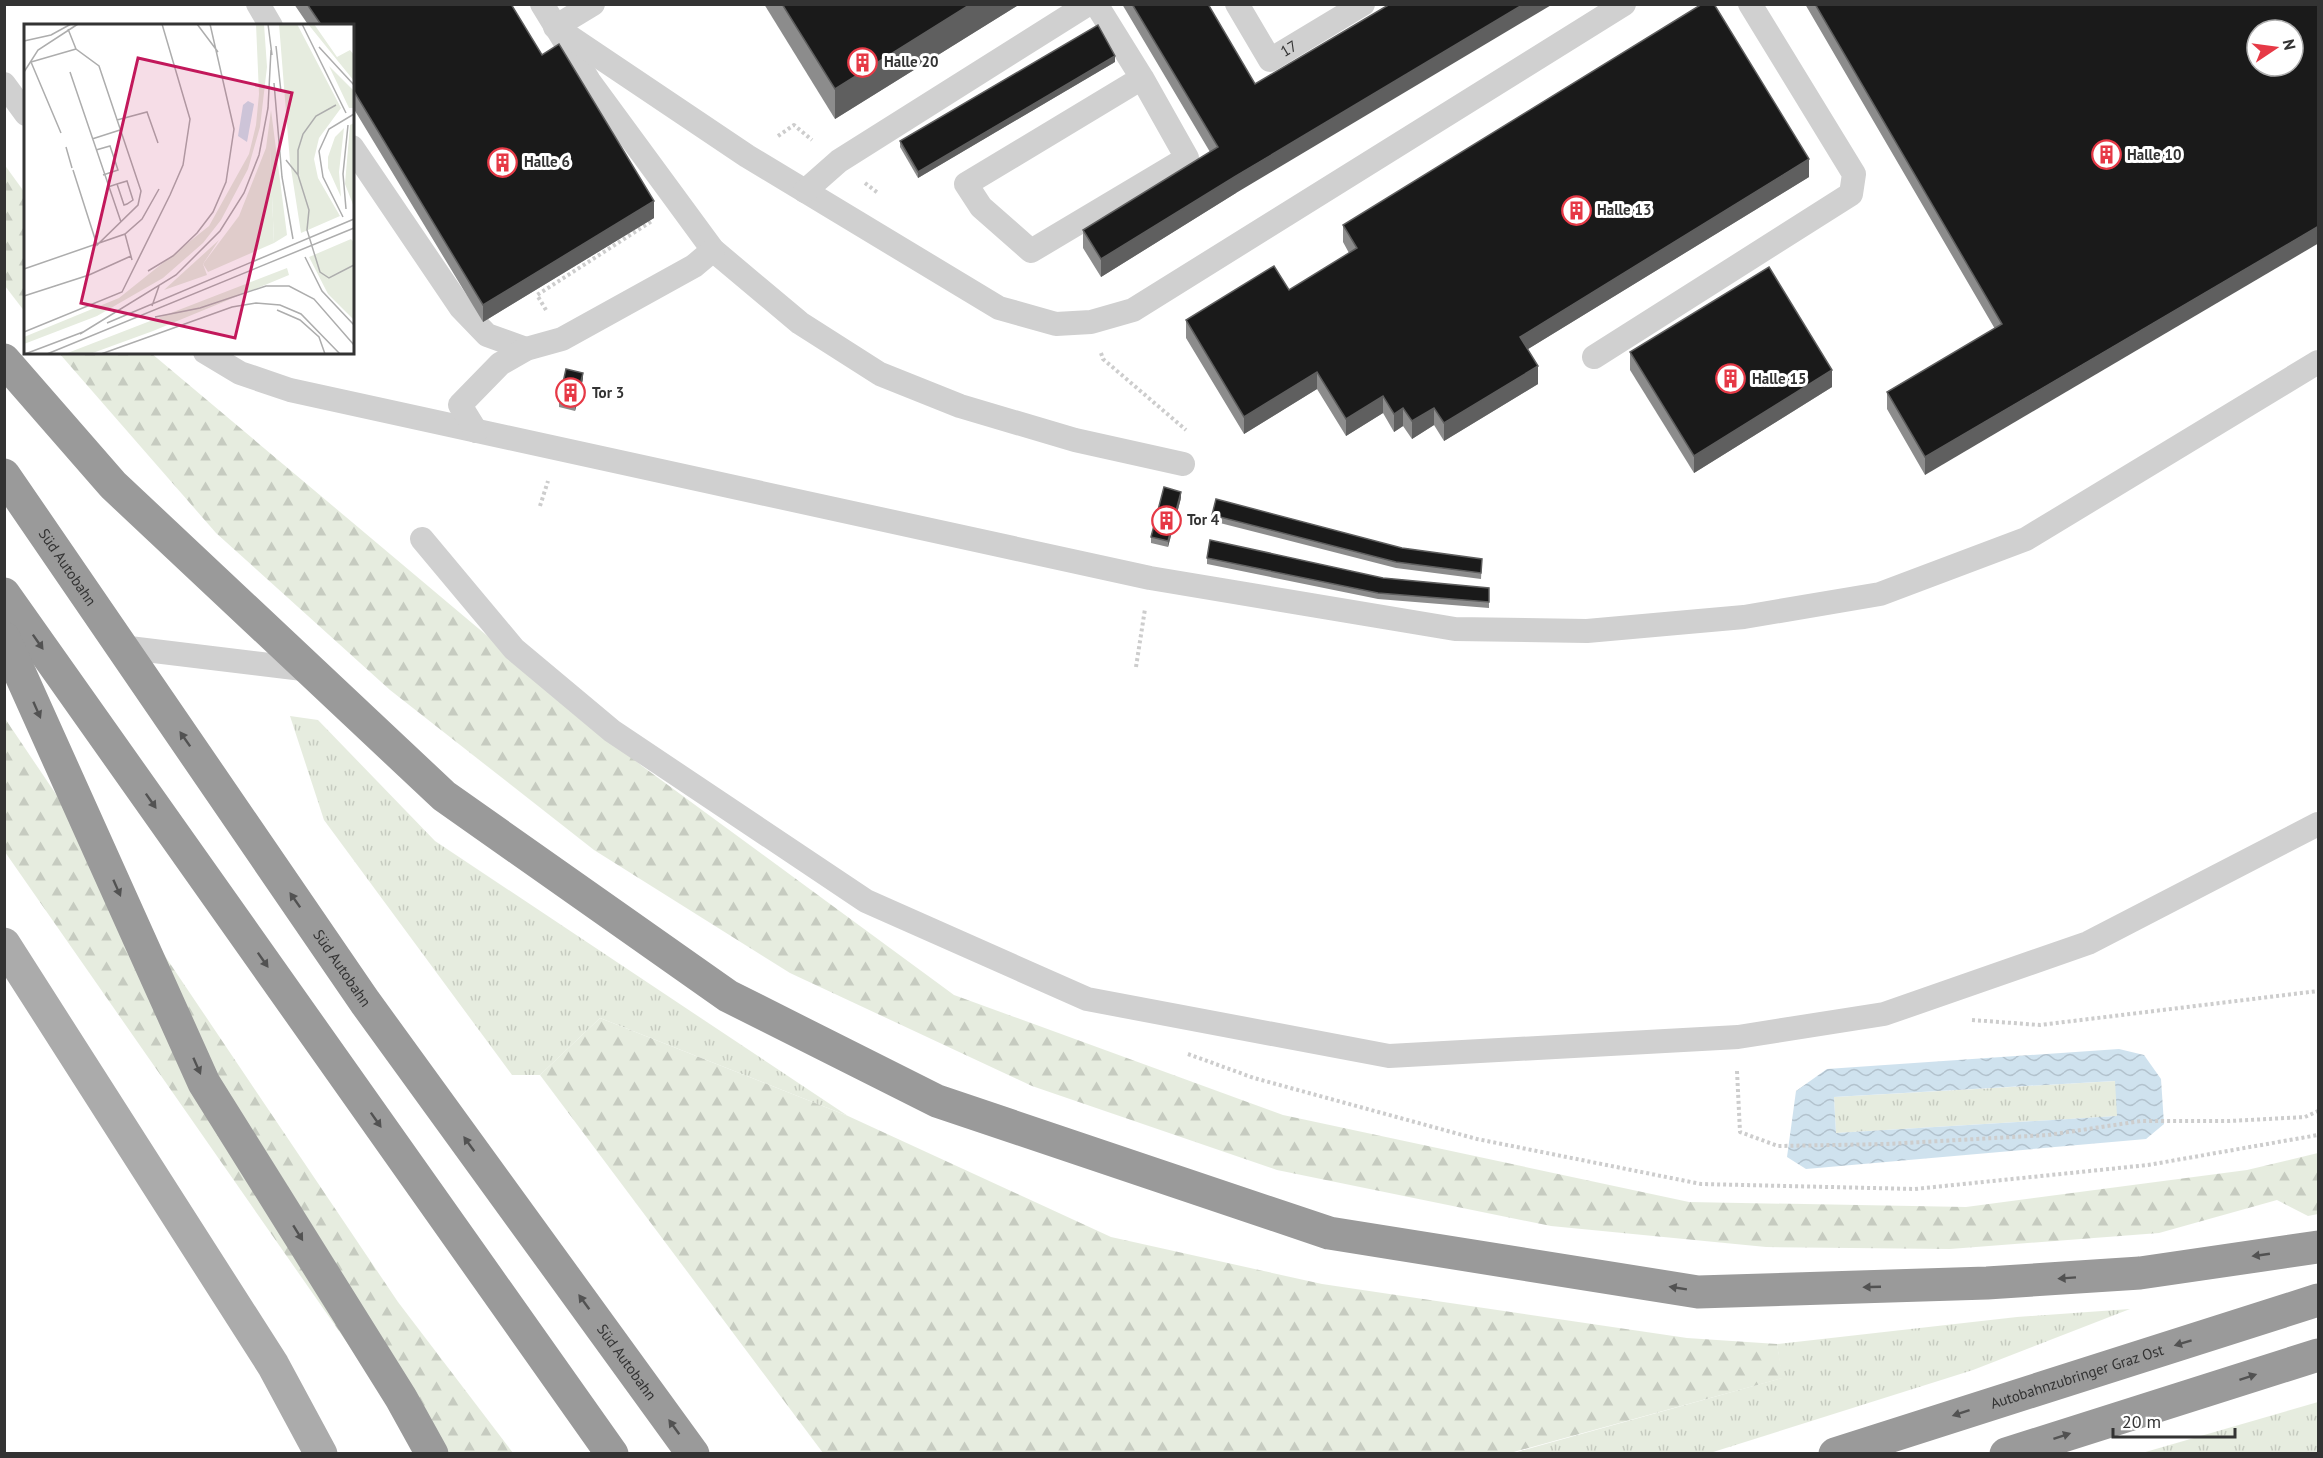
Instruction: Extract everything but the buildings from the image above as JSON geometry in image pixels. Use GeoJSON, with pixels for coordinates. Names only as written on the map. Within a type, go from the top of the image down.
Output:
{"type":"FeatureCollection","features":[{"type":"Feature","properties":{"kind":"highway"},"geometry":{"type":"LineString","coordinates":[[4,360],[113,485],[444,796],[728,996],[937,1101],[1329,1233],[1698,1292],[1987,1283],[2140,1273],[2319,1247]]}},
{"type":"Feature","properties":{"kind":"highway","name":"Süd Autobahn"},"geometry":{"type":"LineString","coordinates":[[4,475],[366,1002],[693,1454]]}},
{"type":"Feature","properties":{"kind":"highway"},"geometry":{"type":"LineString","coordinates":[[4,594],[612,1454]]}},
{"type":"Feature","properties":{"kind":"highway"},"geometry":{"type":"LineString","coordinates":[[4,638],[204,1083],[401,1398],[432,1454]]}},
{"type":"Feature","properties":{"kind":"highway","name":"Autobahnzubringer Graz Ost"},"geometry":{"type":"LineString","coordinates":[[1835,1454],[2319,1300]]}},
{"type":"Feature","properties":{"kind":"highway"},"geometry":{"type":"LineString","coordinates":[[2006,1454],[2319,1355]]}},
{"type":"Feature","properties":{"kind":"main road"},"geometry":{"type":"LineString","coordinates":[[4,944],[273,1365],[321,1454]]}},
{"type":"Feature","properties":{"kind":"lane"},"geometry":{"type":"LineString","coordinates":[[258,4],[270,24]]}},
{"type":"Feature","properties":{"kind":"lane"},"geometry":{"type":"LineString","coordinates":[[542,4],[589,81],[713,250],[800,323],[880,374],[970,409],[1075,440],[1183,464]]}},
{"type":"Feature","properties":{"kind":"lane"},"geometry":{"type":"LineString","coordinates":[[555,27],[593,4]]}},
{"type":"Feature","properties":{"kind":"lane"},"geometry":{"type":"LineString","coordinates":[[805,190],[839,161],[1088,4]]}},
{"type":"Feature","properties":{"kind":"lane"},"geometry":{"type":"LineString","coordinates":[[1096,4],[1142,78],[1187,158],[1031,251],[981,207],[966,184],[1142,78]]}},
{"type":"Feature","properties":{"kind":"lane","name":"17"},"geometry":{"type":"LineString","coordinates":[[1238,4],[1270,60],[1363,4]]}},
{"type":"Feature","properties":{"kind":"lane"},"geometry":{"type":"LineString","coordinates":[[555,27],[747,156],[999,308],[1056,324],[1091,322],[1133,310],[1624,4]]}},
{"type":"Feature","properties":{"kind":"lane"},"geometry":{"type":"LineString","coordinates":[[1594,357],[1851,194],[1854,174],[1750,4]]}},
{"type":"Feature","properties":{"kind":"lane"},"geometry":{"type":"LineString","coordinates":[[4,84],[24,111]]}},
{"type":"Feature","properties":{"kind":"lane"},"geometry":{"type":"LineString","coordinates":[[354,150],[461,308],[488,335],[526,349]]}},
{"type":"Feature","properties":{"kind":"lane"},"geometry":{"type":"LineString","coordinates":[[476,431],[460,405],[500,364],[526,349],[562,339],[694,266],[713,250]]}},
{"type":"Feature","properties":{"kind":"lane"},"geometry":{"type":"LineString","coordinates":[[207,354],[240,373],[290,390],[1150,578],[1455,629],[1587,631],[1744,617],[1881,594],[2026,539],[2319,362]]}},
{"type":"Feature","properties":{"kind":"lane"},"geometry":{"type":"LineString","coordinates":[[422,538],[514,649],[612,731],[866,901],[1087,999],[1389,1056],[1738,1037],[1884,1014],[2088,944],[2319,824]]}},
{"type":"Feature","properties":{"kind":"lane"},"geometry":{"type":"LineString","coordinates":[[121,647],[310,670]]}},
{"type":"Feature","properties":{"kind":"path"},"geometry":{"type":"LineString","coordinates":[[747,156],[794,125],[882,196]]}},
{"type":"Feature","properties":{"kind":"path"},"geometry":{"type":"LineString","coordinates":[[562,339],[537,295],[679,203]]}},
{"type":"Feature","properties":{"kind":"path"},"geometry":{"type":"LineString","coordinates":[[1962,1019],[2040,1025],[2319,991]]}},
{"type":"Feature","properties":{"kind":"path"},"geometry":{"type":"LineString","coordinates":[[1738,1037],[1740,1132],[1779,1146],[1887,1144],[2048,1135],[2141,1121],[2306,1117],[2319,1111]]}},
{"type":"Feature","properties":{"kind":"path"},"geometry":{"type":"LineString","coordinates":[[1177,1050],[1254,1078],[1477,1139],[1701,1184],[1916,1189],[2148,1165],[2319,1136]]}},
{"type":"Feature","properties":{"kind":"green space"},"geometry":{"type":"Polygon","coordinates":[[[4,164],[24,192],[24,311],[5,286],[4,164]]]}},
{"type":"Feature","properties":{"kind":"green space"},"geometry":{"type":"Polygon","coordinates":[[[60,354],[152,354],[642,766],[954,995],[1283,1115],[1689,1202],[1966,1207],[2247,1170],[2318,1153],[2318,1214],[2308,1216],[2277,1200],[2159,1233],[1950,1249],[1766,1247],[1551,1226],[1277,1170],[1032,1086],[790,973],[594,850],[390,690],[216,533],[60,354]]]}},
{"type":"Feature","properties":{"kind":"green space"},"geometry":{"type":"Polygon","coordinates":[[[290,716],[318,720],[435,841],[848,1116],[600,1018],[540,1075],[512,1075],[324,820],[290,716]]]}},
{"type":"Feature","properties":{"kind":"green space"},"geometry":{"type":"Polygon","coordinates":[[[4,717],[398,1302],[513,1453],[424,1453],[5,852],[4,717]]]}},
{"type":"Feature","properties":{"kind":"green space"},"geometry":{"type":"Polygon","coordinates":[[[600,1018],[848,1116],[1111,1237],[1322,1284],[1687,1338],[1777,1344],[1783,1378],[1510,1453],[823,1453],[540,1075],[600,1018]]]}},
{"type":"Feature","properties":{"kind":"green space"},"geometry":{"type":"Polygon","coordinates":[[[2116,1081],[2118,1116],[1836,1133],[1834,1097],[2116,1081]]]}},
{"type":"Feature","properties":{"kind":"green space"},"geometry":{"type":"Polygon","coordinates":[[[2130,1309],[1973,1370],[1710,1453],[1510,1454],[1782,1378],[1777,1344],[2017,1317],[2130,1309]]]}},
{"type":"Feature","properties":{"kind":"green space"},"geometry":{"type":"Polygon","coordinates":[[[2318,1402],[2318,1453],[2142,1453],[2318,1402]]]}},
{"type":"Feature","properties":{"kind":"water"},"geometry":{"type":"Polygon","coordinates":[[[2119,1049],[2144,1055],[2161,1079],[2164,1124],[2146,1139],[1806,1169],[1787,1157],[1796,1091],[1827,1069],[2119,1049]],[[2115,1081],[1834,1097],[1836,1133],[2117,1116],[2115,1081]]]}},
{"type":"Feature","properties":{"kind":"place","name":"Halle 20"},"geometry":{"type":"Point","coordinates":[863,62]}},
{"type":"Feature","properties":{"kind":"place","name":"Halle 10"},"geometry":{"type":"Point","coordinates":[2106,155]}},
{"type":"Feature","properties":{"kind":"place","name":"Halle 6"},"geometry":{"type":"Point","coordinates":[503,162]}},
{"type":"Feature","properties":{"kind":"place","name":"Halle 13"},"geometry":{"type":"Point","coordinates":[1576,210]}},
{"type":"Feature","properties":{"kind":"place","name":"Halle 15"},"geometry":{"type":"Point","coordinates":[1731,379]}},
{"type":"Feature","properties":{"kind":"place","name":"Tor 3"},"geometry":{"type":"Point","coordinates":[571,393]}},
{"type":"Feature","properties":{"kind":"place","name":"Tor 4"},"geometry":{"type":"Point","coordinates":[1166,520]}}]}
